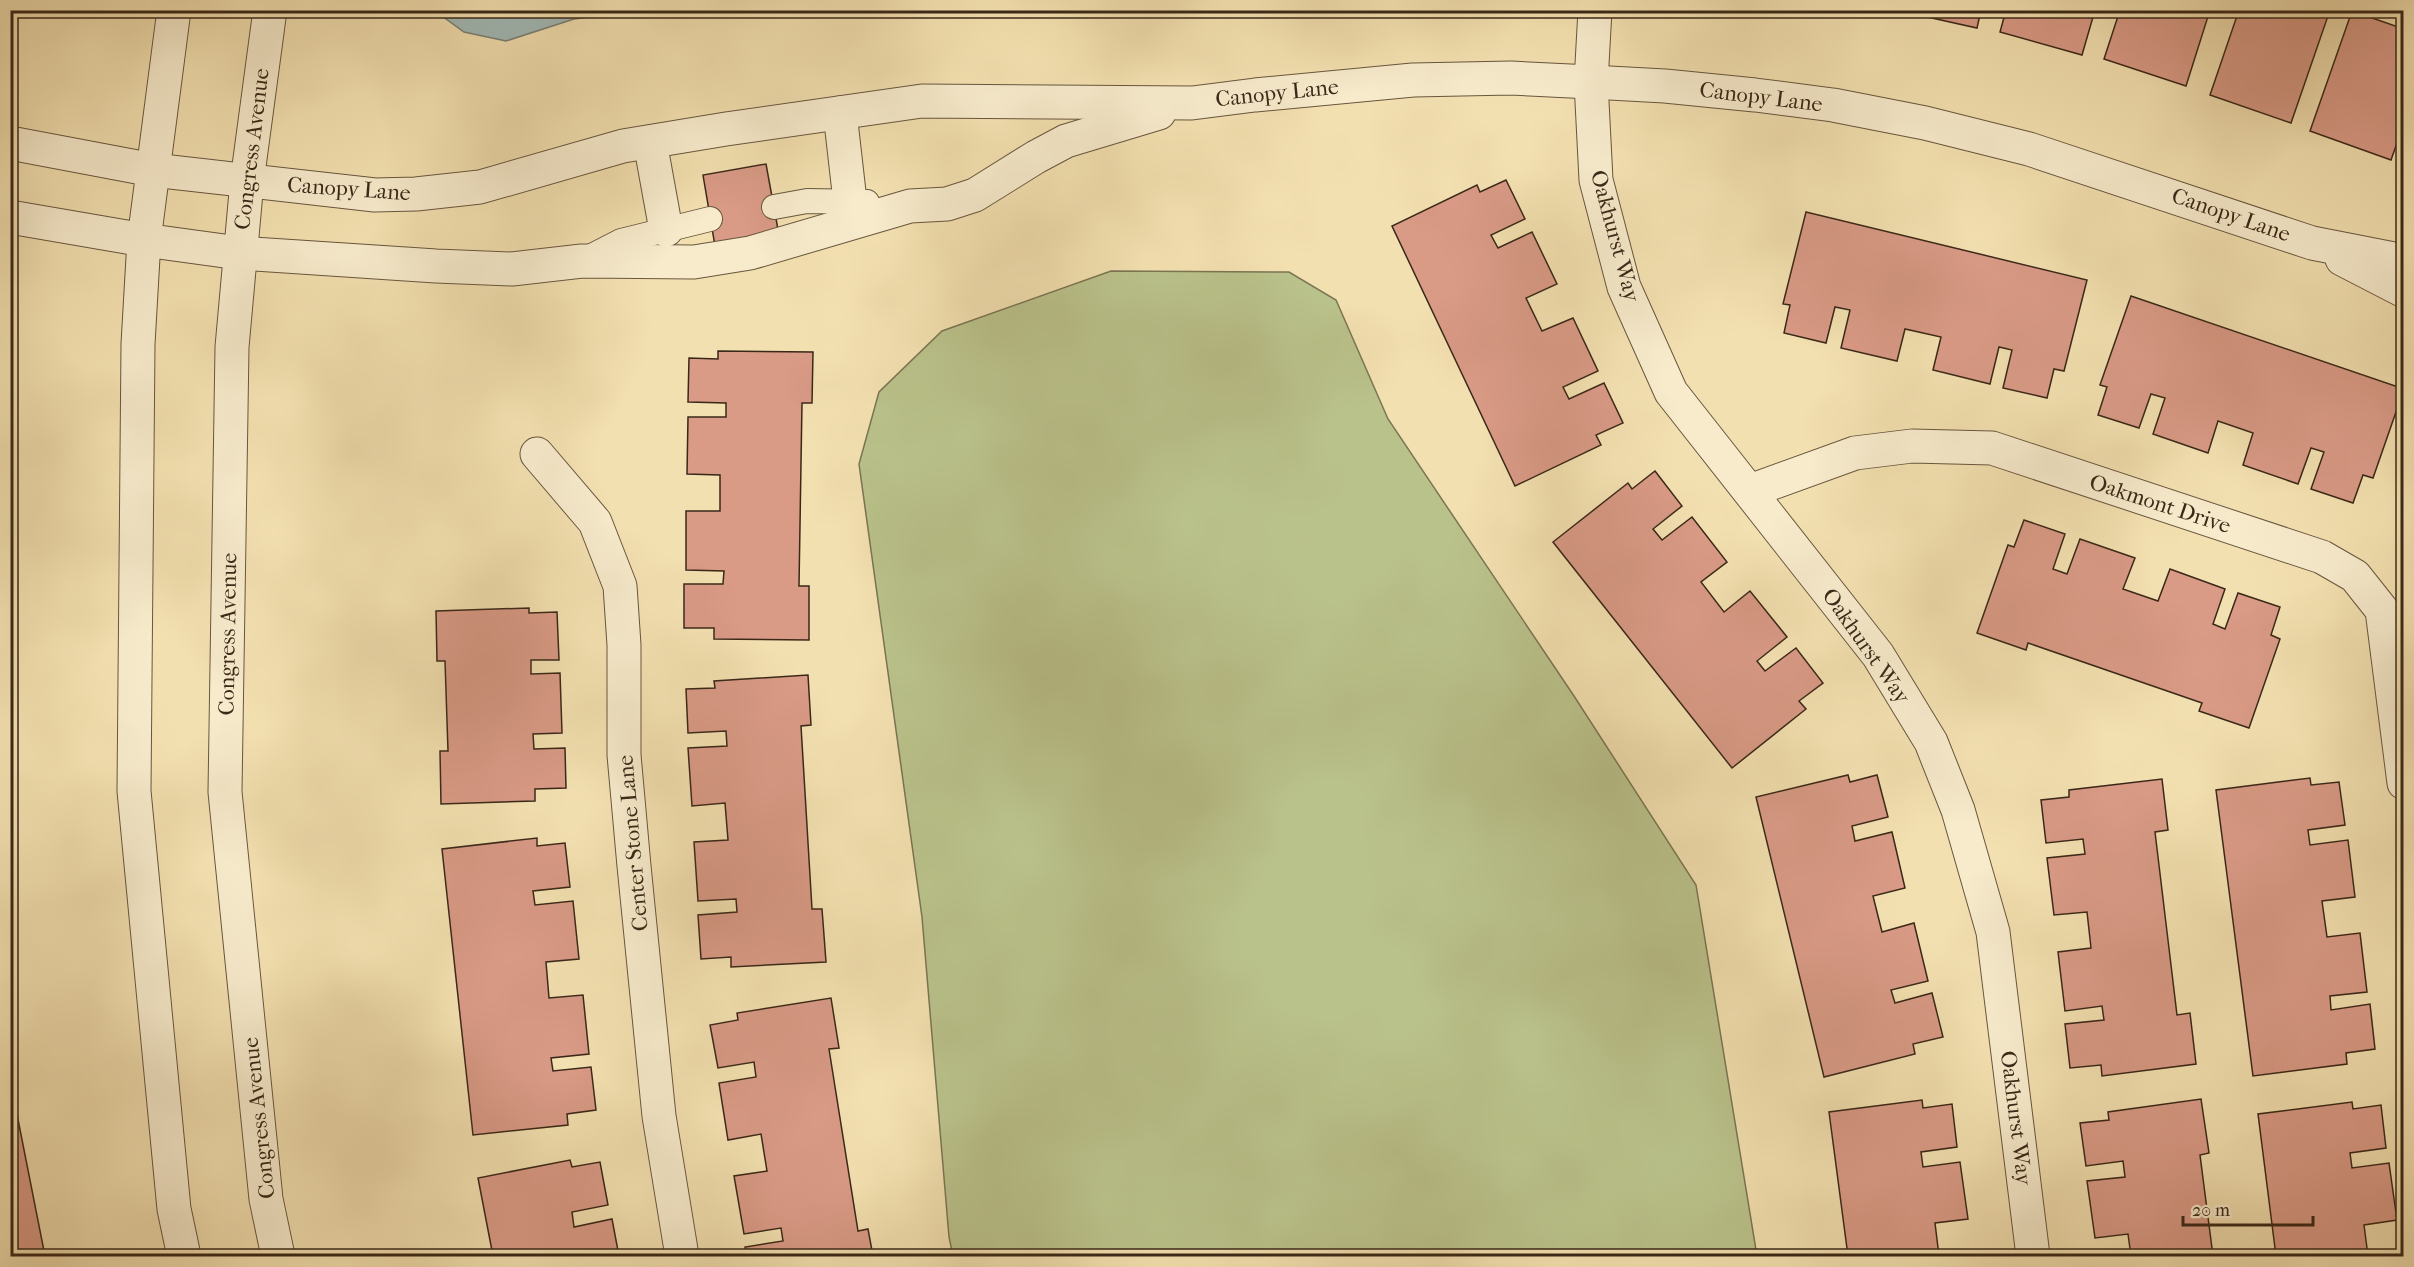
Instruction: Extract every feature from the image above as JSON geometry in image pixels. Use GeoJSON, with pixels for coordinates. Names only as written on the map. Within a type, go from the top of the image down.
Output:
{"type":"FeatureCollection","features":[{"type":"Feature","properties":{"kind":"street"},"geometry":{"type":"LineString","coordinates":[[174,10],[144,240],[138,344],[134,791],[174,1209],[184,1257]]}},
{"type":"Feature","properties":{"kind":"street","name":"Congress Avenue"},"geometry":{"type":"LineString","coordinates":[[270,10],[247,181],[232,346],[225,792],[266,1199],[278,1257]]}},
{"type":"Feature","properties":{"kind":"street","name":"Oakhurst Way"},"geometry":{"type":"LineString","coordinates":[[1595,10],[1591,82],[1596,180],[1624,287],[1671,392],[1878,655],[1931,742],[1958,810],[1993,932],[2033,1257]]}},
{"type":"Feature","properties":{"kind":"street","name":"Canopy Lane"},"geometry":{"type":"LineString","coordinates":[[10,143],[153,170],[375,195],[416,194],[480,187],[623,146],[922,101],[1192,103],[1266,93],[1413,80],[1511,78],[1665,86],[1777,98],[1833,105],[1925,123],[2029,149],[2312,243],[2403,261]]}},
{"type":"Feature","properties":{"kind":"street","name":"Canopy Lane"},"geometry":{"type":"LineString","coordinates":[[10,217],[144,240],[239,253],[436,266],[512,269],[582,261],[694,261],[750,253],[910,206],[947,204],[975,195],[1065,141],[1192,103]]}},
{"type":"Feature","properties":{"kind":"street"},"geometry":{"type":"LineString","coordinates":[[840,113],[850,201]]}},
{"type":"Feature","properties":{"kind":"street"},"geometry":{"type":"LineString","coordinates":[[650,142],[666,230]]}},
{"type":"Feature","properties":{"kind":"street","name":"Canopy Lane"},"geometry":{"type":"LineString","coordinates":[[2312,243],[2403,291]]}},
{"type":"Feature","properties":{"kind":"street","name":"Oakmont Drive"},"geometry":{"type":"LineString","coordinates":[[1750,491],[1855,453],[1912,446],[1992,448],[2322,557],[2355,576],[2382,610],[2403,783]]}},
{"type":"Feature","properties":{"kind":"street","name":"Center Stone Lane"},"geometry":{"type":"LineString","coordinates":[[537,454],[595,522],[620,585],[624,645],[624,755],[633,866],[659,1116],[682,1257]]}},
{"type":"Feature","properties":{"kind":"lane","name":"Canopy Lane"},"geometry":{"type":"LineString","coordinates":[[774,207],[807,201],[850,201],[910,206]]}},
{"type":"Feature","properties":{"kind":"lane","name":"Canopy Lane"},"geometry":{"type":"LineString","coordinates":[[582,261],[621,241],[710,219]]}},
{"type":"Feature","properties":{"kind":"green space"},"geometry":{"type":"Polygon","coordinates":[[[1111,271],[1289,272],[1336,300],[1388,419],[1574,696],[1696,885],[1757,1256],[953,1256],[949,1237],[922,917],[859,464],[879,392],[942,331],[1111,271]]]}},
{"type":"Feature","properties":{"kind":"water"},"geometry":{"type":"Polygon","coordinates":[[[435,11],[638,11],[574,19],[506,41],[464,32],[435,11]]]}},
{"type":"Feature","properties":{"kind":"building"},"geometry":{"type":"Polygon","coordinates":[[[1896,10],[1981,10],[1977,28],[1896,10]]]}},
{"type":"Feature","properties":{"kind":"building"},"geometry":{"type":"Polygon","coordinates":[[[2006,10],[2095,10],[2082,55],[2000,32],[2006,10]]]}},
{"type":"Feature","properties":{"kind":"building"},"geometry":{"type":"Polygon","coordinates":[[[2120,10],[2210,10],[2186,86],[2104,59],[2120,10]]]}},
{"type":"Feature","properties":{"kind":"building"},"geometry":{"type":"Polygon","coordinates":[[[2239,10],[2330,10],[2291,123],[2210,95],[2239,10]]]}},
{"type":"Feature","properties":{"kind":"building"},"geometry":{"type":"Polygon","coordinates":[[[2352,11],[2404,29],[2404,123],[2391,160],[2310,131],[2352,11]]]}},
{"type":"Feature","properties":{"kind":"building"},"geometry":{"type":"Polygon","coordinates":[[[766,164],[779,235],[715,246],[703,175],[766,164]]]}},
{"type":"Feature","properties":{"kind":"building"},"geometry":{"type":"Polygon","coordinates":[[[1506,180],[1525,219],[1491,235],[1498,248],[1532,232],[1557,284],[1526,298],[1542,331],[1573,318],[1598,371],[1563,387],[1569,399],[1604,383],[1623,423],[1596,435],[1601,445],[1515,486],[1392,226],[1477,185],[1480,192],[1506,180]]]}},
{"type":"Feature","properties":{"kind":"building"},"geometry":{"type":"Polygon","coordinates":[[[1806,212],[2087,280],[2064,371],[2054,369],[2047,398],[2003,388],[2012,350],[1999,347],[1990,384],[1933,370],[1941,337],[1905,329],[1897,361],[1841,348],[1850,310],[1835,307],[1826,343],[1784,333],[1790,305],[1783,304],[1806,212]]]}},
{"type":"Feature","properties":{"kind":"building"},"geometry":{"type":"Polygon","coordinates":[[[2131,296],[2404,389],[2373,478],[2363,475],[2353,503],[2311,489],[2324,452],[2311,448],[2298,484],[2243,465],[2253,433],[2218,421],[2208,453],[2153,434],[2165,398],[2151,394],[2139,428],[2098,415],[2107,387],[2100,385],[2131,296]]]}},
{"type":"Feature","properties":{"kind":"building"},"geometry":{"type":"Polygon","coordinates":[[[718,351],[813,352],[812,403],[802,403],[799,586],[809,586],[809,640],[714,639],[714,628],[684,628],[684,584],[723,584],[724,571],[686,570],[686,511],[720,511],[720,475],[687,474],[688,417],[726,417],[726,403],[688,402],[689,358],[718,359],[718,351]]]}},
{"type":"Feature","properties":{"kind":"building"},"geometry":{"type":"Polygon","coordinates":[[[1655,471],[1682,506],[1653,529],[1662,540],[1692,517],[1727,562],[1701,582],[1724,612],[1750,591],[1787,637],[1757,661],[1765,671],[1796,648],[1823,683],[1799,701],[1806,709],[1732,768],[1553,542],[1628,483],[1632,489],[1655,471]]]}},
{"type":"Feature","properties":{"kind":"building"},"geometry":{"type":"Polygon","coordinates":[[[2024,520],[2065,534],[2053,569],[2067,574],[2080,539],[2135,558],[2123,589],[2158,601],[2170,569],[2225,589],[2213,624],[2225,629],[2238,593],[2280,607],[2271,635],[2280,639],[2249,728],[2199,711],[2202,703],[2028,643],[2026,650],[1977,633],[2008,545],[2014,547],[2024,520]]]}},
{"type":"Feature","properties":{"kind":"building"},"geometry":{"type":"Polygon","coordinates":[[[529,608],[529,613],[557,612],[559,660],[531,660],[531,674],[560,673],[562,733],[533,734],[534,749],[565,748],[566,788],[535,789],[535,801],[441,804],[440,751],[448,751],[445,661],[437,661],[436,611],[529,608]]]}},
{"type":"Feature","properties":{"kind":"building"},"geometry":{"type":"Polygon","coordinates":[[[808,675],[811,725],[801,726],[812,909],[822,909],[826,962],[731,967],[731,957],[701,959],[698,915],[737,912],[736,899],[698,901],[694,842],[728,840],[725,803],[692,806],[688,748],[727,746],[726,731],[688,733],[686,689],[715,688],[714,681],[808,675]]]}},
{"type":"Feature","properties":{"kind":"building"},"geometry":{"type":"Polygon","coordinates":[[[1848,775],[1850,782],[1877,775],[1888,817],[1852,826],[1855,841],[1892,832],[1905,888],[1873,896],[1882,932],[1914,923],[1928,981],[1891,990],[1895,1003],[1932,993],[1943,1037],[1913,1044],[1915,1054],[1824,1077],[1756,797],[1848,775]]]}},
{"type":"Feature","properties":{"kind":"building"},"geometry":{"type":"Polygon","coordinates":[[[2310,778],[2311,785],[2339,782],[2345,825],[2308,830],[2310,845],[2348,840],[2355,897],[2322,901],[2327,937],[2360,933],[2367,992],[2330,996],[2331,1010],[2370,1004],[2375,1049],[2346,1053],[2347,1064],[2253,1076],[2216,790],[2310,778]]]}},
{"type":"Feature","properties":{"kind":"building"},"geometry":{"type":"Polygon","coordinates":[[[2162,779],[2168,830],[2155,832],[2177,1015],[2190,1013],[2196,1064],[2102,1076],[2101,1065],[2070,1068],[2065,1024],[2104,1020],[2102,1006],[2065,1011],[2058,952],[2091,948],[2087,912],[2054,915],[2047,858],[2085,854],[2083,839],[2046,843],[2041,800],[2069,797],[2069,790],[2162,779]]]}},
{"type":"Feature","properties":{"kind":"building"},"geometry":{"type":"Polygon","coordinates":[[[537,838],[537,846],[565,843],[570,887],[533,891],[535,905],[573,901],[579,959],[546,962],[549,998],[583,995],[589,1054],[551,1058],[553,1071],[591,1067],[596,1110],[567,1114],[568,1125],[473,1135],[442,849],[537,838]]]}},
{"type":"Feature","properties":{"kind":"building"},"geometry":{"type":"Polygon","coordinates":[[[831,998],[839,1048],[829,1049],[858,1231],[868,1229],[873,1256],[747,1256],[745,1247],[783,1241],[781,1228],[744,1234],[734,1176],[767,1171],[761,1134],[728,1140],[719,1083],[756,1077],[754,1062],[718,1068],[710,1025],[738,1020],[737,1013],[831,998]]]}},
{"type":"Feature","properties":{"kind":"building"},"geometry":{"type":"Polygon","coordinates":[[[10,1079],[45,1256],[10,1256],[10,1079]]]}},
{"type":"Feature","properties":{"kind":"building"},"geometry":{"type":"Polygon","coordinates":[[[2201,1099],[2209,1153],[2200,1155],[2213,1256],[2131,1256],[2128,1234],[2095,1238],[2087,1181],[2125,1177],[2123,1161],[2086,1166],[2080,1123],[2109,1120],[2108,1112],[2201,1099]]]}},
{"type":"Feature","properties":{"kind":"building"},"geometry":{"type":"Polygon","coordinates":[[[1922,1100],[1923,1108],[1952,1104],[1957,1147],[1921,1152],[1923,1167],[1960,1162],[1968,1219],[1935,1223],[1939,1256],[1848,1256],[1829,1112],[1922,1100]]]}},
{"type":"Feature","properties":{"kind":"building"},"geometry":{"type":"Polygon","coordinates":[[[2352,1102],[2353,1109],[2381,1105],[2386,1148],[2350,1153],[2352,1168],[2389,1163],[2397,1220],[2364,1225],[2368,1256],[2276,1256],[2258,1114],[2352,1102]]]}},
{"type":"Feature","properties":{"kind":"building"},"geometry":{"type":"Polygon","coordinates":[[[570,1160],[572,1167],[600,1162],[608,1205],[572,1212],[574,1227],[612,1219],[619,1256],[493,1256],[478,1178],[570,1160]]]}}]}
